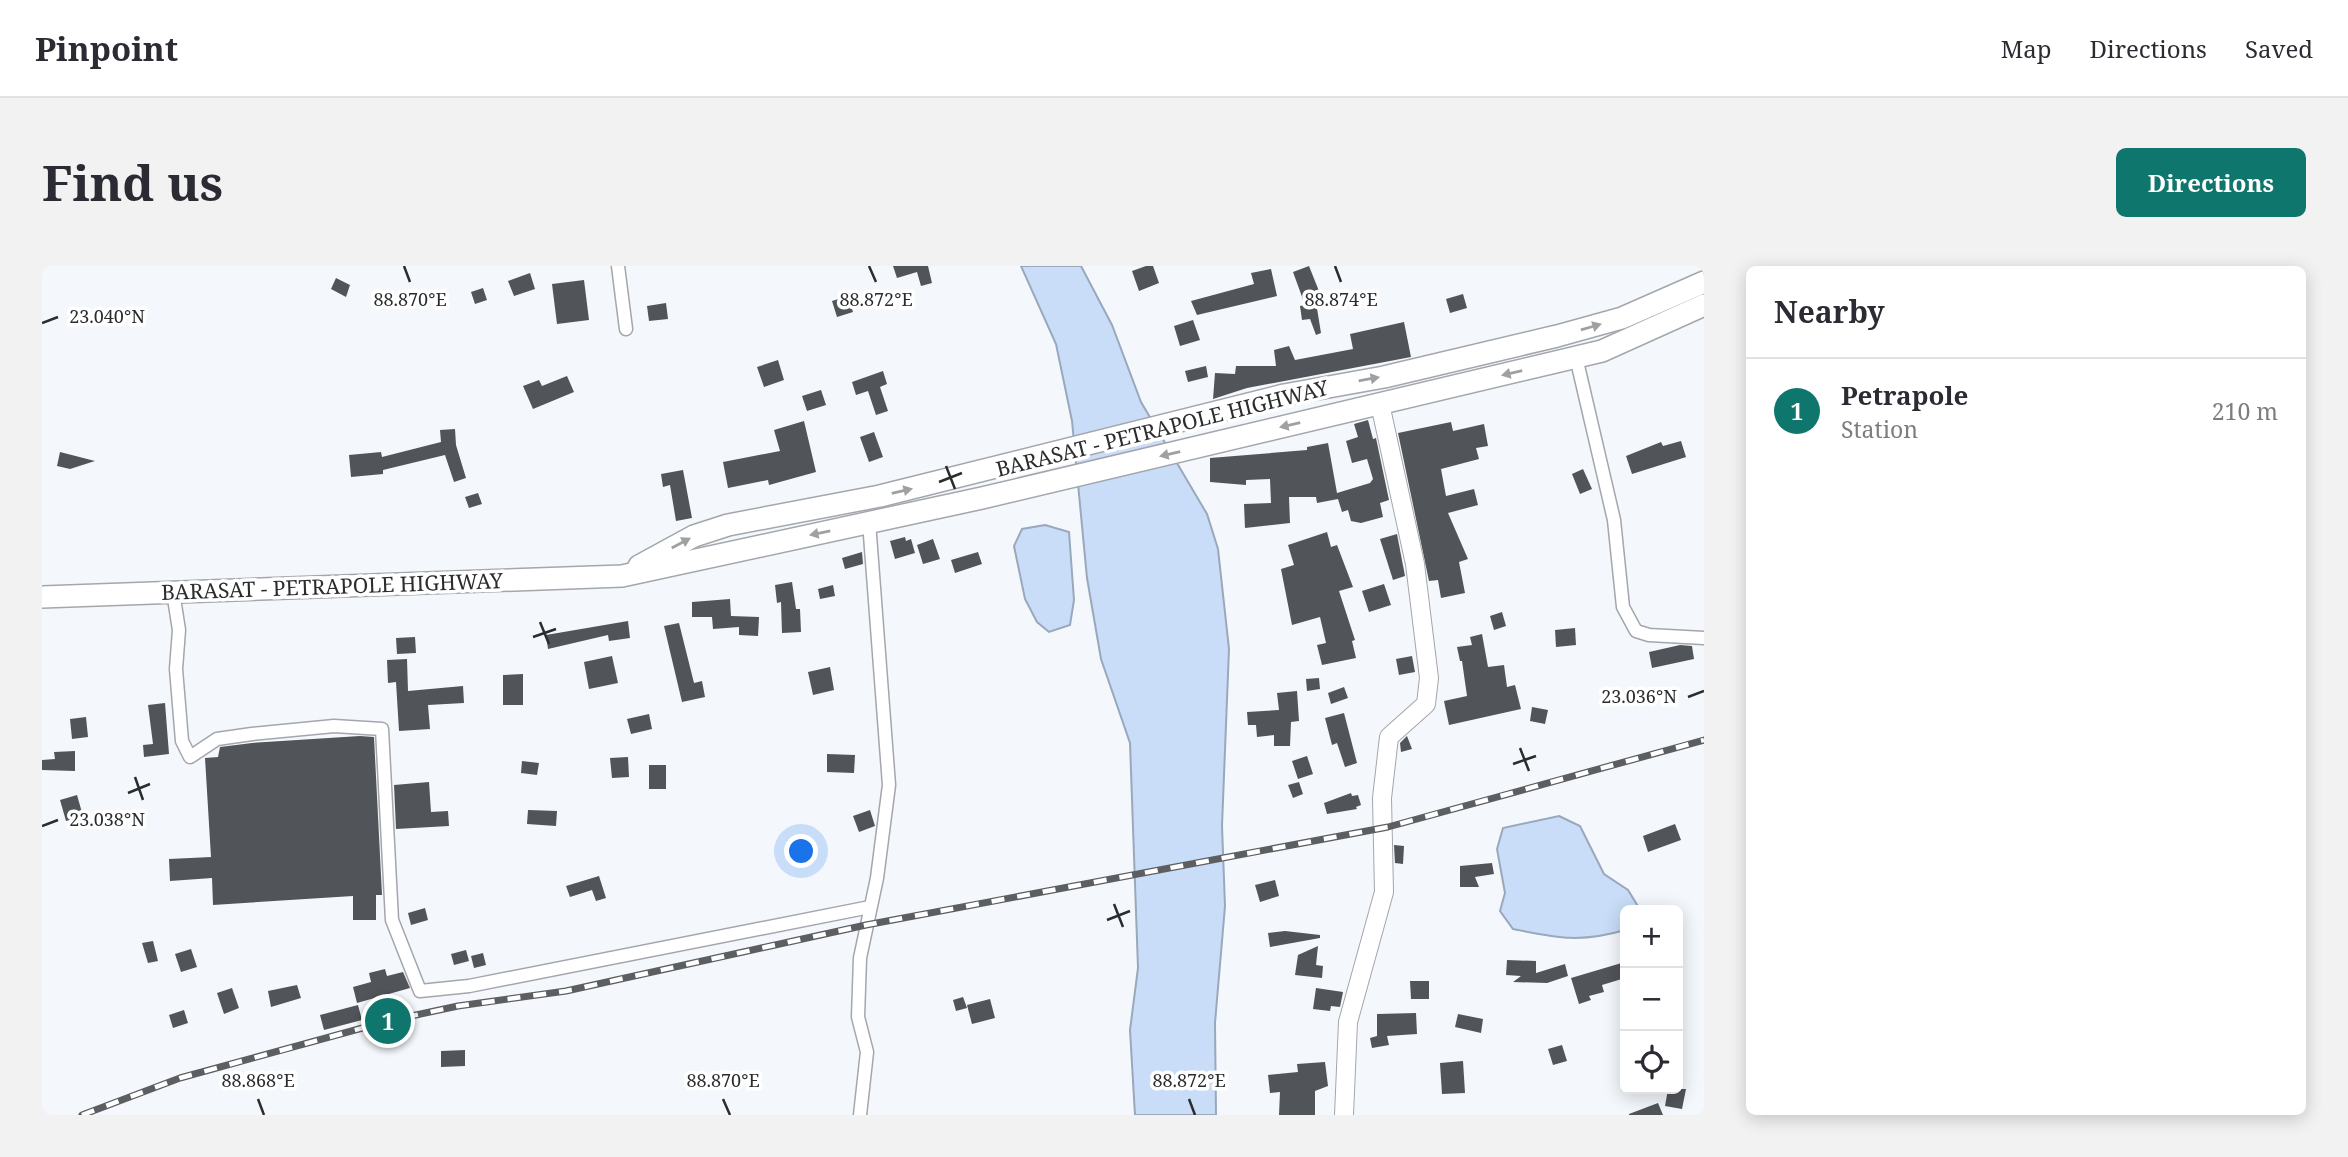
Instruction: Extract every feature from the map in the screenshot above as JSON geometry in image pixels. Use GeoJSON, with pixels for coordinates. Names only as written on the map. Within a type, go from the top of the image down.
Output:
{"type":"FeatureCollection","features":[{"type":"Feature","properties":{"kind":"highway","name":"BARASAT - PETRAPOLE HIGHWAY"},"geometry":{"type":"LineString","coordinates":[[622,576],[694,536],[728,525],[880,496],[1284,395],[1384,377],[1558,336],[1622,318],[1704,282]]}},
{"type":"Feature","properties":{"kind":"highway","name":"BARASAT - PETRAPOLE HIGHWAY"},"geometry":{"type":"LineString","coordinates":[[42,597],[622,576],[982,498],[1602,351],[1704,305]]}},
{"type":"Feature","properties":{"kind":"main road"},"geometry":{"type":"LineString","coordinates":[[1344,1115],[1348,1022],[1384,892],[1382,798],[1389,737],[1426,705],[1429,678],[1415,564],[1380,404]]}},
{"type":"Feature","properties":{"kind":"street"},"geometry":{"type":"LineString","coordinates":[[618,266],[626,330]]}},
{"type":"Feature","properties":{"kind":"street"},"geometry":{"type":"LineString","coordinates":[[1576,357],[1614,520],[1623,607],[1636,631],[1649,635],[1704,638]]}},
{"type":"Feature","properties":{"kind":"street"},"geometry":{"type":"LineString","coordinates":[[860,1115],[867,1052],[859,1017],[860,958],[889,785],[869,522]]}},
{"type":"Feature","properties":{"kind":"street"},"geometry":{"type":"LineString","coordinates":[[173,592],[179,630],[176,669],[182,741],[190,757],[217,739],[334,726],[382,729],[392,920],[420,991],[469,986],[870,907]]}},
{"type":"Feature","properties":{"kind":"water"},"geometry":{"type":"Polygon","coordinates":[[[1021,266],[1081,266],[1112,325],[1141,402],[1207,514],[1218,549],[1229,649],[1222,826],[1225,906],[1215,1023],[1216,1115],[1135,1115],[1130,1030],[1138,968],[1130,743],[1101,659],[1087,578],[1072,421],[1056,344],[1021,266]]]}},
{"type":"Feature","properties":{"kind":"water"},"geometry":{"type":"Polygon","coordinates":[[[1045,525],[1069,532],[1074,600],[1070,625],[1049,632],[1037,622],[1025,599],[1014,546],[1022,529],[1045,525]]]}},
{"type":"Feature","properties":{"kind":"water"},"geometry":{"type":"Polygon","coordinates":[[[1559,816],[1580,826],[1604,874],[1628,890],[1637,905],[1620,905],[1620,931],[1595,937],[1569,938],[1513,929],[1500,911],[1505,893],[1497,849],[1503,828],[1559,816]]]}},
{"type":"Feature","properties":{"kind":"building"},"geometry":{"type":"Polygon","coordinates":[[[893,266],[928,266],[932,283],[921,286],[917,272],[897,278],[893,266]]]}},
{"type":"Feature","properties":{"kind":"building"},"geometry":{"type":"Polygon","coordinates":[[[1153,266],[1159,283],[1139,291],[1132,271],[1153,266]]]}},
{"type":"Feature","properties":{"kind":"building"},"geometry":{"type":"Polygon","coordinates":[[[1309,266],[1323,301],[1316,302],[1321,333],[1316,335],[1310,319],[1302,320],[1300,306],[1305,305],[1293,272],[1309,266]]]}},
{"type":"Feature","properties":{"kind":"building"},"geometry":{"type":"Polygon","coordinates":[[[1271,269],[1277,296],[1197,315],[1191,301],[1254,284],[1251,273],[1271,269]]]}},
{"type":"Feature","properties":{"kind":"building"},"geometry":{"type":"Polygon","coordinates":[[[530,273],[535,289],[514,296],[508,281],[530,273]]]}},
{"type":"Feature","properties":{"kind":"building"},"geometry":{"type":"Polygon","coordinates":[[[336,278],[350,285],[346,297],[331,289],[336,278]]]}},
{"type":"Feature","properties":{"kind":"building"},"geometry":{"type":"Polygon","coordinates":[[[584,280],[589,320],[557,324],[552,284],[584,280]]]}},
{"type":"Feature","properties":{"kind":"building"},"geometry":{"type":"Polygon","coordinates":[[[483,288],[487,300],[475,304],[471,292],[483,288]]]}},
{"type":"Feature","properties":{"kind":"building"},"geometry":{"type":"Polygon","coordinates":[[[1463,294],[1467,308],[1450,313],[1446,299],[1463,294]]]}},
{"type":"Feature","properties":{"kind":"building"},"geometry":{"type":"Polygon","coordinates":[[[848,296],[853,312],[837,317],[832,301],[848,296]]]}},
{"type":"Feature","properties":{"kind":"building"},"geometry":{"type":"Polygon","coordinates":[[[666,303],[668,319],[649,321],[647,306],[666,303]]]}},
{"type":"Feature","properties":{"kind":"building"},"geometry":{"type":"Polygon","coordinates":[[[1193,320],[1200,340],[1180,346],[1174,326],[1193,320]]]}},
{"type":"Feature","properties":{"kind":"building"},"geometry":{"type":"Polygon","coordinates":[[[1404,322],[1411,357],[1247,388],[1213,399],[1215,373],[1235,374],[1236,366],[1276,366],[1274,350],[1289,346],[1295,360],[1353,349],[1350,334],[1404,322]]]}},
{"type":"Feature","properties":{"kind":"building"},"geometry":{"type":"Polygon","coordinates":[[[778,360],[784,380],[764,387],[757,367],[778,360]]]}},
{"type":"Feature","properties":{"kind":"building"},"geometry":{"type":"Polygon","coordinates":[[[1206,366],[1208,377],[1188,382],[1185,371],[1206,366]]]}},
{"type":"Feature","properties":{"kind":"building"},"geometry":{"type":"Polygon","coordinates":[[[883,371],[887,384],[880,387],[888,411],[876,415],[868,391],[856,395],[852,382],[883,371]]]}},
{"type":"Feature","properties":{"kind":"building"},"geometry":{"type":"Polygon","coordinates":[[[567,376],[574,392],[533,409],[523,386],[539,380],[542,386],[567,376]]]}},
{"type":"Feature","properties":{"kind":"building"},"geometry":{"type":"Polygon","coordinates":[[[821,390],[826,405],[807,411],[802,396],[821,390]]]}},
{"type":"Feature","properties":{"kind":"building"},"geometry":{"type":"Polygon","coordinates":[[[1368,420],[1373,439],[1376,438],[1389,500],[1380,503],[1383,517],[1361,523],[1351,521],[1348,510],[1342,512],[1338,499],[1317,503],[1316,497],[1289,497],[1290,523],[1245,528],[1244,504],[1271,503],[1270,479],[1246,480],[1246,485],[1210,482],[1210,458],[1307,450],[1307,447],[1328,443],[1337,493],[1370,483],[1373,479],[1367,459],[1352,463],[1346,441],[1358,437],[1354,424],[1368,420]]]}},
{"type":"Feature","properties":{"kind":"building"},"geometry":{"type":"Polygon","coordinates":[[[804,421],[816,472],[769,485],[768,480],[728,488],[723,462],[780,451],[774,430],[804,421]]]}},
{"type":"Feature","properties":{"kind":"building"},"geometry":{"type":"Polygon","coordinates":[[[1451,422],[1453,431],[1484,424],[1488,446],[1476,448],[1479,459],[1441,469],[1446,496],[1474,489],[1478,505],[1448,513],[1468,559],[1459,562],[1465,593],[1441,598],[1438,580],[1429,581],[1398,433],[1451,422]]]}},
{"type":"Feature","properties":{"kind":"building"},"geometry":{"type":"Polygon","coordinates":[[[455,429],[456,445],[466,478],[454,482],[445,455],[383,470],[383,474],[351,477],[349,455],[381,452],[382,457],[441,442],[440,430],[455,429]]]}},
{"type":"Feature","properties":{"kind":"building"},"geometry":{"type":"Polygon","coordinates":[[[874,432],[883,457],[869,462],[860,437],[874,432]]]}},
{"type":"Feature","properties":{"kind":"building"},"geometry":{"type":"Polygon","coordinates":[[[1681,441],[1686,457],[1632,474],[1626,456],[1661,442],[1663,446],[1681,441]]]}},
{"type":"Feature","properties":{"kind":"building"},"geometry":{"type":"Polygon","coordinates":[[[60,452],[95,461],[70,469],[57,466],[60,452]]]}},
{"type":"Feature","properties":{"kind":"building"},"geometry":{"type":"Polygon","coordinates":[[[1583,469],[1592,489],[1580,494],[1572,474],[1583,469]]]}},
{"type":"Feature","properties":{"kind":"building"},"geometry":{"type":"Polygon","coordinates":[[[683,470],[692,518],[676,521],[670,485],[663,487],[661,474],[683,470]]]}},
{"type":"Feature","properties":{"kind":"building"},"geometry":{"type":"Polygon","coordinates":[[[478,493],[482,504],[469,508],[465,497],[478,493]]]}},
{"type":"Feature","properties":{"kind":"building"},"geometry":{"type":"Polygon","coordinates":[[[1327,532],[1331,547],[1337,545],[1353,587],[1339,591],[1355,640],[1352,641],[1356,658],[1322,665],[1317,645],[1326,643],[1320,617],[1292,625],[1281,569],[1294,565],[1288,545],[1327,532]]]}},
{"type":"Feature","properties":{"kind":"building"},"geometry":{"type":"Polygon","coordinates":[[[1397,534],[1405,576],[1393,580],[1380,539],[1397,534]]]}},
{"type":"Feature","properties":{"kind":"building"},"geometry":{"type":"Polygon","coordinates":[[[905,537],[906,541],[911,539],[915,553],[895,559],[890,541],[905,537]]]}},
{"type":"Feature","properties":{"kind":"building"},"geometry":{"type":"Polygon","coordinates":[[[933,539],[940,559],[923,564],[917,545],[933,539]]]}},
{"type":"Feature","properties":{"kind":"building"},"geometry":{"type":"Polygon","coordinates":[[[862,552],[863,564],[845,569],[842,558],[862,552]]]}},
{"type":"Feature","properties":{"kind":"building"},"geometry":{"type":"Polygon","coordinates":[[[978,552],[982,564],[955,573],[951,560],[978,552]]]}},
{"type":"Feature","properties":{"kind":"building"},"geometry":{"type":"Polygon","coordinates":[[[792,582],[796,609],[800,609],[801,632],[782,633],[781,602],[777,603],[775,585],[792,582]]]}},
{"type":"Feature","properties":{"kind":"building"},"geometry":{"type":"Polygon","coordinates":[[[1384,584],[1391,605],[1369,612],[1362,591],[1384,584]]]}},
{"type":"Feature","properties":{"kind":"building"},"geometry":{"type":"Polygon","coordinates":[[[833,585],[835,596],[820,599],[818,589],[833,585]]]}},
{"type":"Feature","properties":{"kind":"building"},"geometry":{"type":"Polygon","coordinates":[[[730,599],[731,616],[759,617],[758,636],[739,635],[739,627],[713,629],[712,617],[692,617],[692,602],[730,599]]]}},
{"type":"Feature","properties":{"kind":"building"},"geometry":{"type":"Polygon","coordinates":[[[1502,612],[1506,626],[1494,630],[1490,616],[1502,612]]]}},
{"type":"Feature","properties":{"kind":"building"},"geometry":{"type":"Polygon","coordinates":[[[628,621],[630,638],[609,641],[608,635],[548,649],[546,635],[628,621]]]}},
{"type":"Feature","properties":{"kind":"building"},"geometry":{"type":"Polygon","coordinates":[[[679,623],[694,683],[702,681],[705,697],[682,702],[664,626],[679,623]]]}},
{"type":"Feature","properties":{"kind":"building"},"geometry":{"type":"Polygon","coordinates":[[[1575,628],[1576,645],[1556,647],[1555,630],[1575,628]]]}},
{"type":"Feature","properties":{"kind":"building"},"geometry":{"type":"Polygon","coordinates":[[[1482,634],[1488,667],[1504,665],[1507,687],[1515,685],[1521,709],[1449,725],[1444,701],[1467,696],[1457,647],[1472,645],[1470,637],[1482,634]]]}},
{"type":"Feature","properties":{"kind":"building"},"geometry":{"type":"Polygon","coordinates":[[[415,637],[416,653],[397,654],[396,638],[415,637]]]}},
{"type":"Feature","properties":{"kind":"building"},"geometry":{"type":"Polygon","coordinates":[[[1680,645],[1692,646],[1694,659],[1652,668],[1649,652],[1680,645]]]}},
{"type":"Feature","properties":{"kind":"building"},"geometry":{"type":"Polygon","coordinates":[[[612,656],[618,683],[589,689],[584,662],[612,656]]]}},
{"type":"Feature","properties":{"kind":"building"},"geometry":{"type":"Polygon","coordinates":[[[1412,656],[1415,672],[1399,675],[1396,659],[1412,656]]]}},
{"type":"Feature","properties":{"kind":"building"},"geometry":{"type":"Polygon","coordinates":[[[407,659],[408,691],[463,686],[464,703],[428,705],[430,729],[399,731],[396,682],[388,683],[387,660],[407,659]]]}},
{"type":"Feature","properties":{"kind":"building"},"geometry":{"type":"Polygon","coordinates":[[[830,667],[834,690],[813,695],[808,672],[830,667]]]}},
{"type":"Feature","properties":{"kind":"building"},"geometry":{"type":"Polygon","coordinates":[[[523,674],[523,705],[503,705],[503,675],[523,674]]]}},
{"type":"Feature","properties":{"kind":"building"},"geometry":{"type":"Polygon","coordinates":[[[1319,678],[1320,689],[1307,691],[1306,679],[1319,678]]]}},
{"type":"Feature","properties":{"kind":"building"},"geometry":{"type":"Polygon","coordinates":[[[1344,687],[1348,698],[1331,704],[1328,693],[1344,687]]]}},
{"type":"Feature","properties":{"kind":"building"},"geometry":{"type":"Polygon","coordinates":[[[1297,691],[1299,721],[1291,722],[1290,746],[1274,746],[1274,735],[1257,737],[1256,725],[1248,725],[1247,712],[1279,710],[1277,693],[1297,691]]]}},
{"type":"Feature","properties":{"kind":"building"},"geometry":{"type":"Polygon","coordinates":[[[165,703],[169,754],[144,757],[143,745],[153,744],[148,705],[165,703]]]}},
{"type":"Feature","properties":{"kind":"building"},"geometry":{"type":"Polygon","coordinates":[[[1532,707],[1548,710],[1545,724],[1530,721],[1532,707]]]}},
{"type":"Feature","properties":{"kind":"building"},"geometry":{"type":"Polygon","coordinates":[[[1344,713],[1357,763],[1345,767],[1337,743],[1332,745],[1325,718],[1344,713]]]}},
{"type":"Feature","properties":{"kind":"building"},"geometry":{"type":"Polygon","coordinates":[[[649,714],[652,729],[631,734],[627,719],[649,714]]]}},
{"type":"Feature","properties":{"kind":"building"},"geometry":{"type":"Polygon","coordinates":[[[86,717],[88,737],[72,739],[70,719],[86,717]]]}},
{"type":"Feature","properties":{"kind":"building"},"geometry":{"type":"Polygon","coordinates":[[[1407,736],[1412,749],[1401,752],[1400,743],[1407,736]]]}},
{"type":"Feature","properties":{"kind":"building"},"geometry":{"type":"Polygon","coordinates":[[[374,737],[382,895],[376,895],[376,920],[353,920],[353,896],[213,905],[212,878],[170,881],[169,859],[211,857],[205,758],[218,757],[220,747],[374,737]]]}},
{"type":"Feature","properties":{"kind":"building"},"geometry":{"type":"Polygon","coordinates":[[[75,751],[75,771],[42,770],[42,760],[55,759],[54,752],[75,751]]]}},
{"type":"Feature","properties":{"kind":"building"},"geometry":{"type":"Polygon","coordinates":[[[827,754],[855,755],[854,773],[827,772],[827,754]]]}},
{"type":"Feature","properties":{"kind":"building"},"geometry":{"type":"Polygon","coordinates":[[[1307,756],[1313,774],[1298,779],[1292,761],[1307,756]]]}},
{"type":"Feature","properties":{"kind":"building"},"geometry":{"type":"Polygon","coordinates":[[[628,757],[629,777],[612,778],[610,758],[628,757]]]}},
{"type":"Feature","properties":{"kind":"building"},"geometry":{"type":"Polygon","coordinates":[[[522,761],[539,763],[537,775],[521,773],[522,761]]]}},
{"type":"Feature","properties":{"kind":"building"},"geometry":{"type":"Polygon","coordinates":[[[649,765],[666,765],[666,789],[649,789],[649,765]]]}},
{"type":"Feature","properties":{"kind":"building"},"geometry":{"type":"Polygon","coordinates":[[[429,782],[431,812],[448,811],[449,826],[396,829],[394,785],[429,782]]]}},
{"type":"Feature","properties":{"kind":"building"},"geometry":{"type":"Polygon","coordinates":[[[1299,782],[1303,794],[1293,798],[1288,785],[1299,782]]]}},
{"type":"Feature","properties":{"kind":"building"},"geometry":{"type":"Polygon","coordinates":[[[1351,793],[1352,796],[1358,795],[1361,805],[1356,807],[1357,809],[1327,814],[1324,803],[1351,793]]]}},
{"type":"Feature","properties":{"kind":"building"},"geometry":{"type":"Polygon","coordinates":[[[77,795],[83,816],[66,821],[60,800],[77,795]]]}},
{"type":"Feature","properties":{"kind":"building"},"geometry":{"type":"Polygon","coordinates":[[[528,810],[557,811],[556,826],[527,824],[528,810]]]}},
{"type":"Feature","properties":{"kind":"building"},"geometry":{"type":"Polygon","coordinates":[[[870,810],[875,826],[859,832],[853,816],[870,810]]]}},
{"type":"Feature","properties":{"kind":"building"},"geometry":{"type":"Polygon","coordinates":[[[1675,824],[1681,840],[1648,852],[1643,836],[1675,824]]]}},
{"type":"Feature","properties":{"kind":"building"},"geometry":{"type":"Polygon","coordinates":[[[1394,845],[1404,846],[1403,864],[1395,863],[1394,845]]]}},
{"type":"Feature","properties":{"kind":"building"},"geometry":{"type":"Polygon","coordinates":[[[1492,863],[1494,874],[1475,877],[1479,887],[1460,887],[1460,866],[1492,863]]]}},
{"type":"Feature","properties":{"kind":"building"},"geometry":{"type":"Polygon","coordinates":[[[599,876],[606,898],[596,901],[592,890],[570,897],[566,886],[599,876]]]}},
{"type":"Feature","properties":{"kind":"building"},"geometry":{"type":"Polygon","coordinates":[[[1275,880],[1279,896],[1260,902],[1255,885],[1275,880]]]}},
{"type":"Feature","properties":{"kind":"building"},"geometry":{"type":"Polygon","coordinates":[[[425,908],[428,920],[411,925],[408,913],[425,908]]]}},
{"type":"Feature","properties":{"kind":"building"},"geometry":{"type":"Polygon","coordinates":[[[1285,931],[1320,935],[1320,938],[1270,947],[1268,933],[1285,931]]]}},
{"type":"Feature","properties":{"kind":"building"},"geometry":{"type":"Polygon","coordinates":[[[153,941],[158,961],[148,963],[142,943],[153,941]]]}},
{"type":"Feature","properties":{"kind":"building"},"geometry":{"type":"Polygon","coordinates":[[[1318,946],[1316,965],[1323,966],[1322,978],[1295,975],[1298,955],[1318,946]]]}},
{"type":"Feature","properties":{"kind":"building"},"geometry":{"type":"Polygon","coordinates":[[[191,949],[197,967],[181,972],[175,954],[191,949]]]}},
{"type":"Feature","properties":{"kind":"building"},"geometry":{"type":"Polygon","coordinates":[[[466,950],[469,961],[454,965],[451,954],[466,950]]]}},
{"type":"Feature","properties":{"kind":"building"},"geometry":{"type":"Polygon","coordinates":[[[483,953],[486,965],[474,968],[471,956],[483,953]]]}},
{"type":"Feature","properties":{"kind":"building"},"geometry":{"type":"Polygon","coordinates":[[[1507,960],[1536,961],[1536,973],[1565,964],[1568,976],[1547,983],[1513,982],[1521,976],[1506,975],[1507,960]]]}},
{"type":"Feature","properties":{"kind":"building"},"geometry":{"type":"Polygon","coordinates":[[[1620,963],[1620,980],[1602,985],[1604,992],[1589,996],[1591,1000],[1579,1004],[1571,978],[1620,963]]]}},
{"type":"Feature","properties":{"kind":"building"},"geometry":{"type":"Polygon","coordinates":[[[385,969],[387,976],[403,972],[410,988],[357,1003],[353,987],[371,982],[369,973],[385,969]]]}},
{"type":"Feature","properties":{"kind":"building"},"geometry":{"type":"Polygon","coordinates":[[[1410,981],[1429,981],[1429,999],[1411,999],[1410,981]]]}},
{"type":"Feature","properties":{"kind":"building"},"geometry":{"type":"Polygon","coordinates":[[[297,985],[301,998],[271,1007],[268,991],[297,985]]]}},
{"type":"Feature","properties":{"kind":"building"},"geometry":{"type":"Polygon","coordinates":[[[232,988],[239,1008],[224,1014],[217,993],[232,988]]]}},
{"type":"Feature","properties":{"kind":"building"},"geometry":{"type":"Polygon","coordinates":[[[1316,988],[1343,992],[1340,1007],[1331,1006],[1330,1011],[1313,1009],[1316,988]]]}},
{"type":"Feature","properties":{"kind":"building"},"geometry":{"type":"Polygon","coordinates":[[[963,997],[967,1008],[956,1011],[953,1000],[963,997]]]}},
{"type":"Feature","properties":{"kind":"building"},"geometry":{"type":"Polygon","coordinates":[[[990,999],[995,1018],[972,1024],[967,1005],[990,999]]]}},
{"type":"Feature","properties":{"kind":"building"},"geometry":{"type":"Polygon","coordinates":[[[358,1005],[362,1020],[324,1030],[320,1015],[358,1005]]]}},
{"type":"Feature","properties":{"kind":"building"},"geometry":{"type":"Polygon","coordinates":[[[184,1010],[188,1023],[173,1028],[169,1015],[184,1010]]]}},
{"type":"Feature","properties":{"kind":"building"},"geometry":{"type":"Polygon","coordinates":[[[1416,1013],[1417,1034],[1387,1036],[1389,1045],[1372,1048],[1370,1038],[1377,1036],[1377,1014],[1416,1013]]]}},
{"type":"Feature","properties":{"kind":"building"},"geometry":{"type":"Polygon","coordinates":[[[1458,1014],[1483,1019],[1481,1033],[1455,1027],[1458,1014]]]}},
{"type":"Feature","properties":{"kind":"building"},"geometry":{"type":"Polygon","coordinates":[[[1562,1045],[1567,1061],[1553,1065],[1548,1049],[1562,1045]]]}},
{"type":"Feature","properties":{"kind":"building"},"geometry":{"type":"Polygon","coordinates":[[[465,1050],[465,1066],[441,1067],[441,1051],[465,1050]]]}},
{"type":"Feature","properties":{"kind":"building"},"geometry":{"type":"Polygon","coordinates":[[[1463,1061],[1465,1093],[1442,1094],[1440,1063],[1463,1061]]]}},
{"type":"Feature","properties":{"kind":"building"},"geometry":{"type":"Polygon","coordinates":[[[1325,1062],[1328,1086],[1315,1091],[1315,1115],[1279,1115],[1280,1092],[1270,1093],[1268,1075],[1298,1072],[1297,1064],[1325,1062]]]}},
{"type":"Feature","properties":{"kind":"building"},"geometry":{"type":"Polygon","coordinates":[[[1683,1089],[1686,1089],[1682,1109],[1665,1106],[1667,1094],[1683,1094],[1683,1089]]]}},
{"type":"Feature","properties":{"kind":"building"},"geometry":{"type":"Polygon","coordinates":[[[1658,1103],[1663,1115],[1629,1115],[1629,1114],[1658,1103]]]}},
{"type":"Feature","properties":{"kind":"railway"},"geometry":{"type":"LineString","coordinates":[[82,1115],[180,1078],[388,1021],[458,1006],[566,991],[866,925],[1388,827],[1704,740]]}},
{"type":"Feature","properties":{"kind":"place","name":"Petrapole"},"geometry":{"type":"Point","coordinates":[388,1021]}}]}
